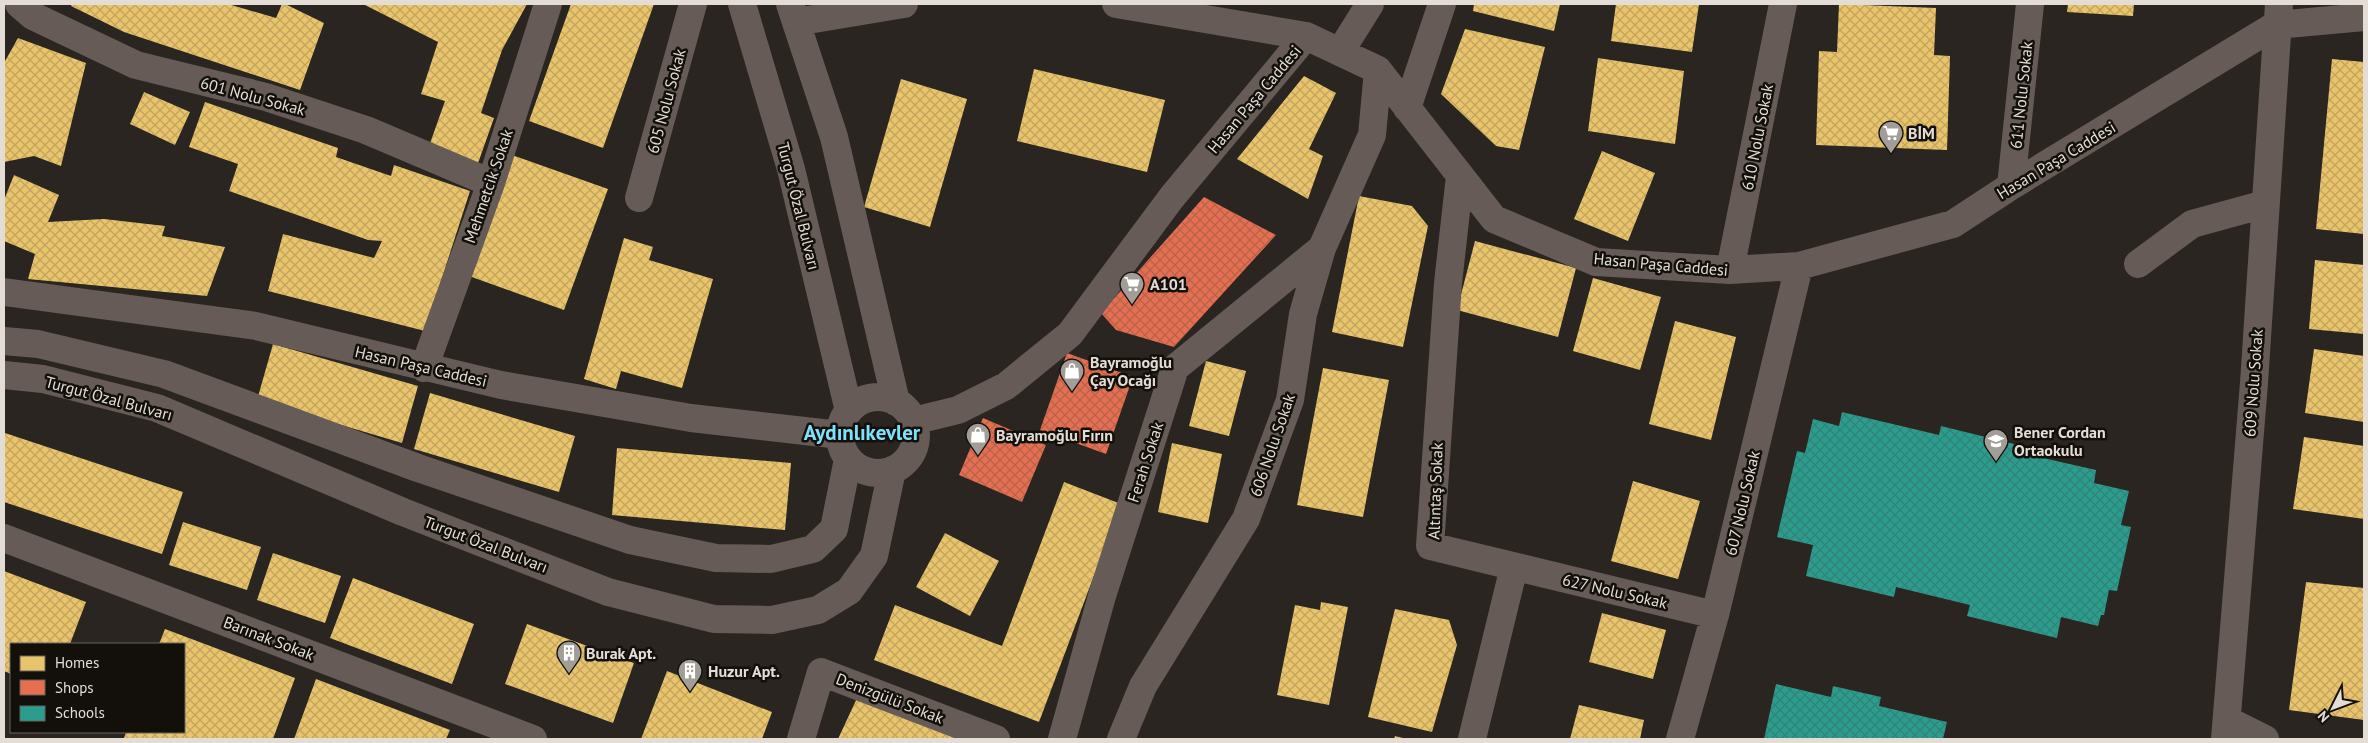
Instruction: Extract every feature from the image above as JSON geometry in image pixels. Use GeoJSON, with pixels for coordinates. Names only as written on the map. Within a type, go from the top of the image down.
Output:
{"type":"FeatureCollection","features":[{"type":"Feature","properties":{"kind":"street","name":"601 Nolu Sokak"},"geometry":{"type":"LineString","coordinates":[[18,4],[34,16],[136,66],[266,97],[356,127],[491,183]]}},
{"type":"Feature","properties":{"kind":"street","name":"Mehmetcik Sokak"},"geometry":{"type":"LineString","coordinates":[[424,368],[491,183],[548,4]]}},
{"type":"Feature","properties":{"kind":"street","name":"605 Nolu Sokak"},"geometry":{"type":"LineString","coordinates":[[639,198],[693,4]]}},
{"type":"Feature","properties":{"kind":"street","name":"Turgut Özal Bulvarı"},"geometry":{"type":"LineString","coordinates":[[4,341],[38,344],[164,374],[418,468],[630,540],[716,558],[771,559],[813,548],[834,530],[846,435],[791,169],[742,4]]}},
{"type":"Feature","properties":{"kind":"street"},"geometry":{"type":"LineString","coordinates":[[904,4],[793,13],[834,137],[904,411],[915,444],[910,455],[902,464],[892,470],[880,473],[868,472],[857,467],[846,435],[859,402],[871,398],[884,398],[904,411]]}},
{"type":"Feature","properties":{"kind":"street"},"geometry":{"type":"LineString","coordinates":[[1116,4],[1306,36]]}},
{"type":"Feature","properties":{"kind":"street"},"geometry":{"type":"LineString","coordinates":[[1340,52],[1370,4]]}},
{"type":"Feature","properties":{"kind":"street"},"geometry":{"type":"LineString","coordinates":[[1407,108],[1442,4]]}},
{"type":"Feature","properties":{"kind":"street","name":"610 Nolu Sokak"},"geometry":{"type":"LineString","coordinates":[[1730,270],[1783,4]]}},
{"type":"Feature","properties":{"kind":"street","name":"611 Nolu Sokak"},"geometry":{"type":"LineString","coordinates":[[2011,186],[2030,4]]}},
{"type":"Feature","properties":{"kind":"street","name":"Hasan Paşa Caddesi"},"geometry":{"type":"LineString","coordinates":[[904,411],[958,410],[1006,386],[1070,334],[1172,197],[1306,36],[1378,70],[1494,219],[1596,262],[1730,270],[1799,266],[1953,224],[2277,15],[2364,18]]}},
{"type":"Feature","properties":{"kind":"street","name":"609 Nolu Sokak"},"geometry":{"type":"LineString","coordinates":[[2226,729],[2277,15]]}},
{"type":"Feature","properties":{"kind":"street","name":"606 Nolu Sokak"},"geometry":{"type":"LineString","coordinates":[[1121,739],[1143,686],[1246,519],[1290,400],[1303,314],[1322,248],[1372,135],[1378,70]]}},
{"type":"Feature","properties":{"kind":"street","name":"Altıntaş Sokak"},"geometry":{"type":"LineString","coordinates":[[1460,176],[1448,283],[1430,546],[1514,567]]}},
{"type":"Feature","properties":{"kind":"street"},"geometry":{"type":"LineString","coordinates":[[2138,264],[2192,224],[2265,204]]}},
{"type":"Feature","properties":{"kind":"street","name":"Ferah Sokak"},"geometry":{"type":"LineString","coordinates":[[1062,739],[1102,596],[1175,368],[1322,248]]}},
{"type":"Feature","properties":{"kind":"street","name":"607 Nolu Sokak"},"geometry":{"type":"LineString","coordinates":[[1680,739],[1715,615],[1799,266]]}},
{"type":"Feature","properties":{"kind":"street","name":"Hasan Paşa Caddesi"},"geometry":{"type":"LineString","coordinates":[[4,292],[256,326],[501,385],[692,418],[846,435]]}},
{"type":"Feature","properties":{"kind":"street","name":"Turgut Özal Bulvarı"},"geometry":{"type":"LineString","coordinates":[[4,375],[43,379],[156,408],[403,512],[608,592],[714,619],[772,620],[818,610],[849,591],[874,556],[892,470]]}},
{"type":"Feature","properties":{"kind":"street","name":"Barınak Sokak"},"geometry":{"type":"LineString","coordinates":[[4,538],[533,739]]}},
{"type":"Feature","properties":{"kind":"street"},"geometry":{"type":"LineString","coordinates":[[1472,739],[1514,567]]}},
{"type":"Feature","properties":{"kind":"street","name":"627 Nolu Sokak"},"geometry":{"type":"LineString","coordinates":[[1514,567],[1715,615]]}},
{"type":"Feature","properties":{"kind":"street","name":"Denizgülü Sokak"},"geometry":{"type":"LineString","coordinates":[[801,739],[821,672],[996,739]]}},
{"type":"Feature","properties":{"kind":"street"},"geometry":{"type":"LineString","coordinates":[[2226,729],[2265,739]]}},
{"type":"Feature","properties":{"kind":"building: Homes"},"geometry":{"type":"Polygon","coordinates":[[[72,4],[228,4],[276,18],[282,4],[285,4],[324,23],[300,90],[124,32],[71,6],[72,4]]]}},
{"type":"Feature","properties":{"kind":"building: Homes"},"geometry":{"type":"Polygon","coordinates":[[[363,4],[527,4],[502,50],[481,113],[494,118],[477,166],[428,149],[445,101],[421,94],[438,42],[363,4]]]}},
{"type":"Feature","properties":{"kind":"building: Homes"},"geometry":{"type":"Polygon","coordinates":[[[571,4],[654,4],[603,148],[529,121],[571,4]]]}},
{"type":"Feature","properties":{"kind":"building: Homes"},"geometry":{"type":"Polygon","coordinates":[[[1474,4],[1560,4],[1554,31],[1473,11],[1474,4]]]}},
{"type":"Feature","properties":{"kind":"building: Homes"},"geometry":{"type":"Polygon","coordinates":[[[1616,4],[1699,4],[1692,52],[1611,41],[1616,4]]]}},
{"type":"Feature","properties":{"kind":"building: Homes"},"geometry":{"type":"Polygon","coordinates":[[[1839,4],[1936,8],[1934,55],[1950,56],[1947,150],[1816,145],[1819,51],[1837,52],[1839,4]]]}},
{"type":"Feature","properties":{"kind":"building: Homes"},"geometry":{"type":"Polygon","coordinates":[[[2068,4],[2134,4],[2133,16],[2067,12],[2068,4]]]}},
{"type":"Feature","properties":{"kind":"building: Homes"},"geometry":{"type":"Polygon","coordinates":[[[1465,29],[1545,47],[1519,150],[1496,146],[1441,94],[1465,29]]]}},
{"type":"Feature","properties":{"kind":"building: Homes"},"geometry":{"type":"Polygon","coordinates":[[[18,38],[86,63],[61,166],[34,156],[4,162],[4,63],[18,38]]]}},
{"type":"Feature","properties":{"kind":"building: Homes"},"geometry":{"type":"Polygon","coordinates":[[[1598,58],[1684,71],[1675,144],[1588,131],[1598,58]]]}},
{"type":"Feature","properties":{"kind":"building: Homes"},"geometry":{"type":"Polygon","coordinates":[[[2332,59],[2364,62],[2364,234],[2316,229],[2332,59]]]}},
{"type":"Feature","properties":{"kind":"building: Homes"},"geometry":{"type":"Polygon","coordinates":[[[1034,69],[1165,100],[1147,172],[1017,141],[1034,69]]]}},
{"type":"Feature","properties":{"kind":"building: Homes"},"geometry":{"type":"Polygon","coordinates":[[[1304,76],[1336,93],[1309,149],[1323,156],[1308,199],[1237,159],[1304,76]]]}},
{"type":"Feature","properties":{"kind":"building: Homes"},"geometry":{"type":"Polygon","coordinates":[[[901,79],[967,99],[930,227],[864,207],[901,79]]]}},
{"type":"Feature","properties":{"kind":"building: Homes"},"geometry":{"type":"Polygon","coordinates":[[[144,92],[190,112],[175,145],[130,124],[144,92]]]}},
{"type":"Feature","properties":{"kind":"building: Homes"},"geometry":{"type":"Polygon","coordinates":[[[205,102],[338,148],[336,157],[391,176],[394,165],[470,191],[425,331],[268,291],[283,234],[374,258],[382,241],[368,240],[229,191],[238,164],[189,147],[205,102]]]}},
{"type":"Feature","properties":{"kind":"building: Homes"},"geometry":{"type":"Polygon","coordinates":[[[1602,151],[1655,173],[1628,241],[1574,219],[1602,151]]]}},
{"type":"Feature","properties":{"kind":"building: Homes"},"geometry":{"type":"Polygon","coordinates":[[[512,155],[608,189],[564,310],[469,276],[512,155]]]}},
{"type":"Feature","properties":{"kind":"building: Homes"},"geometry":{"type":"Polygon","coordinates":[[[14,175],[59,195],[48,222],[104,219],[165,226],[162,236],[225,247],[207,296],[28,279],[35,254],[4,241],[4,200],[14,175]]]}},
{"type":"Feature","properties":{"kind":"building: Homes"},"geometry":{"type":"Polygon","coordinates":[[[1359,196],[1412,206],[1428,226],[1403,347],[1332,332],[1359,196]]]}},
{"type":"Feature","properties":{"kind":"building: Homes"},"geometry":{"type":"Polygon","coordinates":[[[624,238],[653,247],[649,260],[713,279],[682,388],[621,371],[616,389],[584,379],[624,238]]]}},
{"type":"Feature","properties":{"kind":"building: Homes"},"geometry":{"type":"Polygon","coordinates":[[[1475,241],[1576,268],[1558,337],[1457,310],[1475,241]]]}},
{"type":"Feature","properties":{"kind":"building: Homes"},"geometry":{"type":"Polygon","coordinates":[[[2315,260],[2364,265],[2364,334],[2309,329],[2315,260]]]}},
{"type":"Feature","properties":{"kind":"building: Homes"},"geometry":{"type":"Polygon","coordinates":[[[1593,278],[1661,297],[1640,370],[1573,351],[1593,278]]]}},
{"type":"Feature","properties":{"kind":"building: Homes"},"geometry":{"type":"Polygon","coordinates":[[[1675,321],[1736,337],[1711,440],[1649,424],[1675,321]]]}},
{"type":"Feature","properties":{"kind":"building: Homes"},"geometry":{"type":"Polygon","coordinates":[[[273,344],[418,386],[402,443],[257,400],[273,344]]]}},
{"type":"Feature","properties":{"kind":"building: Homes"},"geometry":{"type":"Polygon","coordinates":[[[2314,349],[2364,356],[2364,422],[2305,413],[2314,349]]]}},
{"type":"Feature","properties":{"kind":"building: Homes"},"geometry":{"type":"Polygon","coordinates":[[[1206,361],[1246,371],[1229,436],[1189,426],[1206,361]]]}},
{"type":"Feature","properties":{"kind":"building: Homes"},"geometry":{"type":"Polygon","coordinates":[[[1323,368],[1389,380],[1363,517],[1297,505],[1323,368]]]}},
{"type":"Feature","properties":{"kind":"building: Homes"},"geometry":{"type":"Polygon","coordinates":[[[430,393],[575,436],[559,492],[414,449],[430,393]]]}},
{"type":"Feature","properties":{"kind":"building: Homes"},"geometry":{"type":"Polygon","coordinates":[[[5,433],[183,492],[162,554],[4,502],[5,433]]]}},
{"type":"Feature","properties":{"kind":"building: Homes"},"geometry":{"type":"Polygon","coordinates":[[[2304,437],[2364,446],[2364,519],[2293,509],[2304,437]]]}},
{"type":"Feature","properties":{"kind":"building: Homes"},"geometry":{"type":"Polygon","coordinates":[[[1172,443],[1222,454],[1208,523],[1158,512],[1172,443]]]}},
{"type":"Feature","properties":{"kind":"building: Homes"},"geometry":{"type":"Polygon","coordinates":[[[617,448],[791,463],[785,530],[612,515],[617,448]]]}},
{"type":"Feature","properties":{"kind":"building: Homes"},"geometry":{"type":"Polygon","coordinates":[[[1633,481],[1700,501],[1678,579],[1611,561],[1633,481]]]}},
{"type":"Feature","properties":{"kind":"building: Homes"},"geometry":{"type":"Polygon","coordinates":[[[1064,482],[1121,504],[1039,722],[874,660],[895,605],[1002,646],[1064,482]]]}},
{"type":"Feature","properties":{"kind":"building: Homes"},"geometry":{"type":"Polygon","coordinates":[[[183,522],[261,547],[247,590],[169,565],[183,522]]]}},
{"type":"Feature","properties":{"kind":"building: Homes"},"geometry":{"type":"Polygon","coordinates":[[[945,533],[999,561],[970,616],[916,587],[945,533]]]}},
{"type":"Feature","properties":{"kind":"building: Homes"},"geometry":{"type":"Polygon","coordinates":[[[273,553],[341,576],[325,623],[257,600],[273,553]]]}},
{"type":"Feature","properties":{"kind":"building: Homes"},"geometry":{"type":"Polygon","coordinates":[[[4,571],[86,602],[70,643],[10,643],[10,674],[4,671],[4,571]]]}},
{"type":"Feature","properties":{"kind":"building: Homes"},"geometry":{"type":"Polygon","coordinates":[[[353,578],[474,624],[452,684],[330,638],[353,578]]]}},
{"type":"Feature","properties":{"kind":"building: Homes"},"geometry":{"type":"Polygon","coordinates":[[[2306,582],[2364,588],[2364,720],[2289,710],[2306,582]]]}},
{"type":"Feature","properties":{"kind":"building: Homes"},"geometry":{"type":"Polygon","coordinates":[[[1321,602],[1348,607],[1329,705],[1277,695],[1295,605],[1320,610],[1321,602]]]}},
{"type":"Feature","properties":{"kind":"building: Homes"},"geometry":{"type":"Polygon","coordinates":[[[1395,609],[1449,620],[1457,645],[1432,732],[1368,717],[1395,609]]]}},
{"type":"Feature","properties":{"kind":"building: Homes"},"geometry":{"type":"Polygon","coordinates":[[[1602,613],[1666,630],[1653,679],[1589,662],[1602,613]]]}},
{"type":"Feature","properties":{"kind":"building: Homes","name":"Burak Apt."},"geometry":{"type":"Polygon","coordinates":[[[527,624],[634,663],[613,723],[505,684],[527,624]]]}},
{"type":"Feature","properties":{"kind":"building: Homes"},"geometry":{"type":"Polygon","coordinates":[[[165,629],[295,678],[273,739],[124,738],[126,733],[185,733],[185,643],[159,643],[165,629]]]}},
{"type":"Feature","properties":{"kind":"building: Homes","name":"Huzur Apt."},"geometry":{"type":"Polygon","coordinates":[[[667,671],[772,712],[762,739],[641,739],[667,671]]]}},
{"type":"Feature","properties":{"kind":"building: Homes"},"geometry":{"type":"Polygon","coordinates":[[[316,679],[450,730],[446,739],[294,739],[316,679]]]}},
{"type":"Feature","properties":{"kind":"building: Homes"},"geometry":{"type":"Polygon","coordinates":[[[858,696],[964,739],[838,739],[858,696]]]}},
{"type":"Feature","properties":{"kind":"building: Homes"},"geometry":{"type":"Polygon","coordinates":[[[1579,705],[1644,720],[1640,739],[1570,739],[1579,705]]]}},
{"type":"Feature","properties":{"kind":"building: Homes"},"geometry":{"type":"Polygon","coordinates":[[[1395,736],[1407,739],[1394,739],[1395,736]]]}},
{"type":"Feature","properties":{"kind":"building: Shops"},"geometry":{"type":"Polygon","coordinates":[[[1204,197],[1276,235],[1174,347],[1116,330],[1101,313],[1204,197]]]}},
{"type":"Feature","properties":{"kind":"building: Shops"},"geometry":{"type":"Polygon","coordinates":[[[1067,353],[1133,377],[1106,454],[1040,430],[1067,353]]]}},
{"type":"Feature","properties":{"kind":"building: Shops"},"geometry":{"type":"Polygon","coordinates":[[[983,418],[1046,445],[1022,502],[959,475],[983,418]]]}},
{"type":"Feature","properties":{"kind":"building: Schools"},"geometry":{"type":"Polygon","coordinates":[[[1842,412],[1939,435],[1941,426],[2018,445],[2017,452],[2096,470],[2094,483],[2129,491],[2121,525],[2131,527],[2117,591],[2109,590],[2104,615],[2101,615],[2098,626],[2061,617],[2057,638],[1967,616],[1970,605],[1896,587],[1894,597],[1806,576],[1813,545],[1777,537],[1797,451],[1805,453],[1813,419],[1839,426],[1842,412]]]}},
{"type":"Feature","properties":{"kind":"building: Schools"},"geometry":{"type":"Polygon","coordinates":[[[1776,684],[1831,697],[1833,686],[1881,697],[1879,706],[1947,722],[1943,739],[1764,739],[1776,684]]]}},
{"type":"Feature","properties":{"kind":"place","name":"BİM"},"geometry":{"type":"Point","coordinates":[1891,154]}},
{"type":"Feature","properties":{"kind":"place","name":"A101"},"geometry":{"type":"Point","coordinates":[1132,305]}},
{"type":"Feature","properties":{"kind":"place","name":"Bayramoğlu Çay Ocağı"},"geometry":{"type":"Point","coordinates":[1072,392]}},
{"type":"Feature","properties":{"kind":"place","name":"Bayramoğlu Fırın"},"geometry":{"type":"Point","coordinates":[978,456]}},
{"type":"Feature","properties":{"kind":"place","name":"Bener Cordan Ortaokulu"},"geometry":{"type":"Point","coordinates":[1996,462]}},
{"type":"Feature","properties":{"kind":"place","name":"Burak Apt."},"geometry":{"type":"Point","coordinates":[569,674]}},
{"type":"Feature","properties":{"kind":"place","name":"Huzur Apt."},"geometry":{"type":"Point","coordinates":[690,692]}},
{"type":"Feature","properties":{"kind":"district","name":"Aydınlıkevler"},"geometry":{"type":"Point","coordinates":[862,433]}}]}
